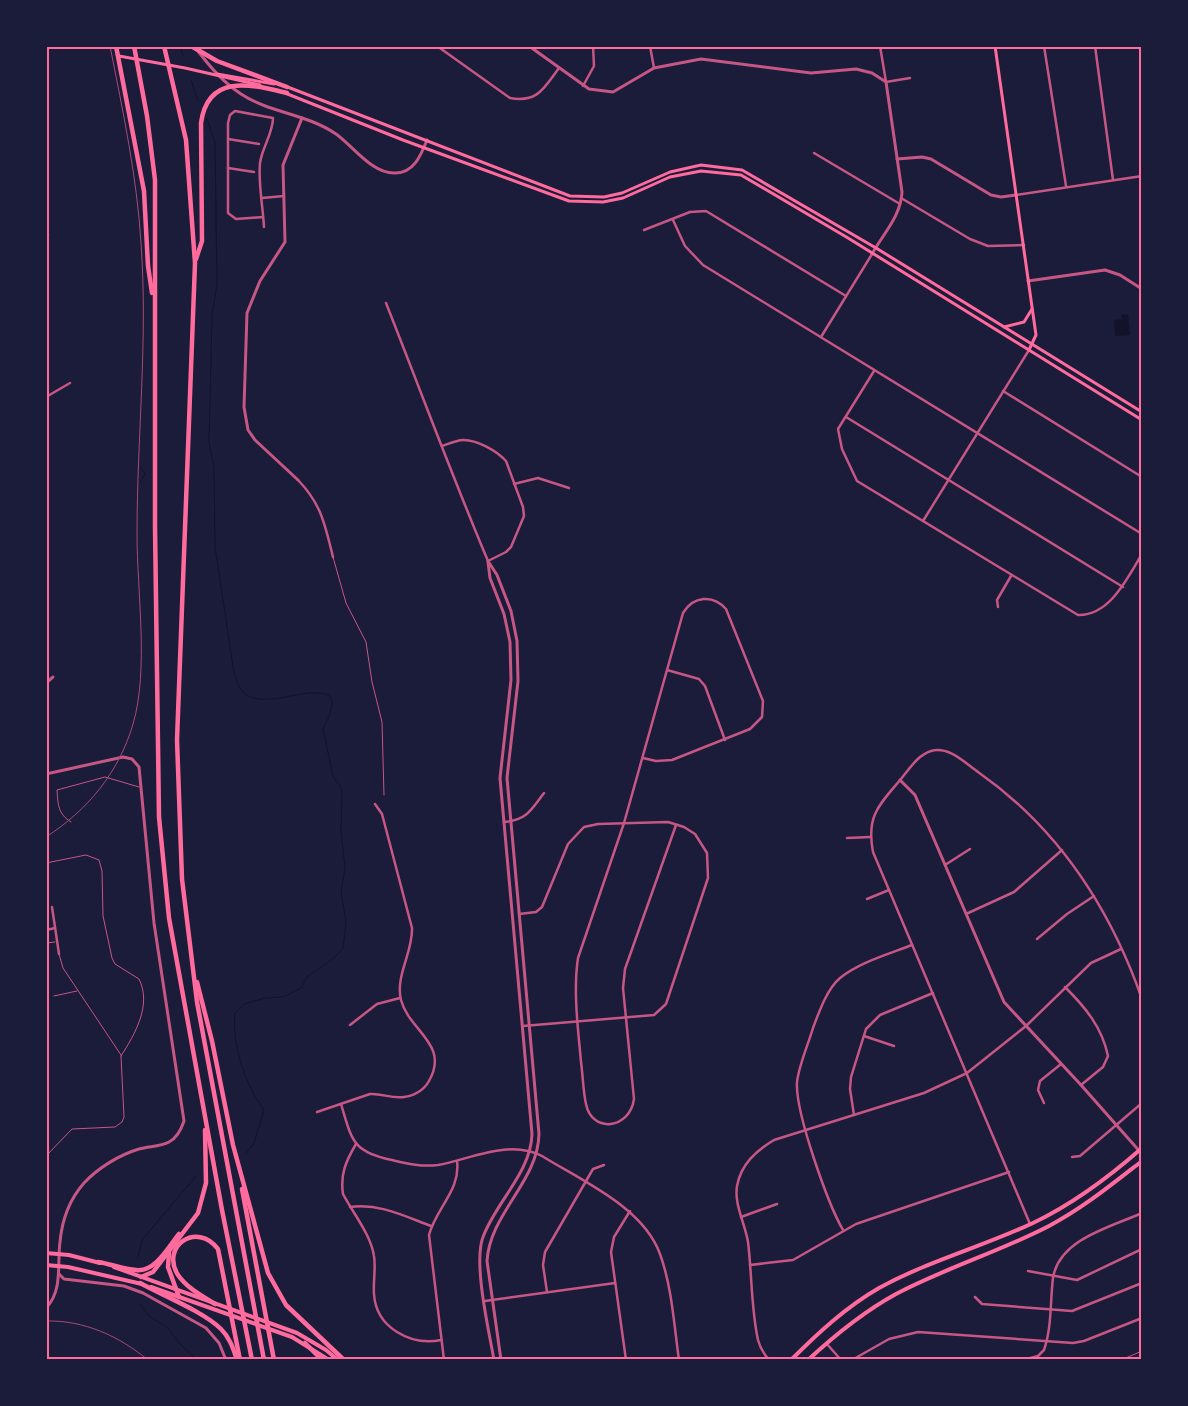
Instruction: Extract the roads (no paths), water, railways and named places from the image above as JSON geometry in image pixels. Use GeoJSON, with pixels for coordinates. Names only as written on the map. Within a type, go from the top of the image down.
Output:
{"type":"FeatureCollection","features":[{"type":"Feature","properties":{"kind":"highway"},"geometry":{"type":"LineString","coordinates":[[116,46],[144,191],[148,266],[154,304]]}},
{"type":"Feature","properties":{"kind":"highway"},"geometry":{"type":"LineString","coordinates":[[134,46],[147,116],[155,180],[154,304],[159,817],[169,918],[205,1118],[252,1360]]}},
{"type":"Feature","properties":{"kind":"highway"},"geometry":{"type":"LineString","coordinates":[[164,46],[186,140],[195,262],[176,770],[182,879],[190,957],[264,1360]]}},
{"type":"Feature","properties":{"kind":"highway"},"geometry":{"type":"LineString","coordinates":[[193,46],[217,61],[286,87]]}},
{"type":"Feature","properties":{"kind":"highway"},"geometry":{"type":"LineString","coordinates":[[195,262],[202,241],[201,123],[204,108],[215,94],[234,85],[249,85],[288,93]]}},
{"type":"Feature","properties":{"kind":"highway"},"geometry":{"type":"LineString","coordinates":[[190,957],[212,1041],[274,1360]]}},
{"type":"Feature","properties":{"kind":"highway"},"geometry":{"type":"LineString","coordinates":[[205,1118],[206,1184],[200,1207],[195,1217],[153,1272],[140,1280],[207,1318],[220,1328],[231,1342],[239,1360]]}},
{"type":"Feature","properties":{"kind":"highway"},"geometry":{"type":"LineString","coordinates":[[233,1144],[262,1255],[273,1285],[295,1314],[344,1360]]}},
{"type":"Feature","properties":{"kind":"highway"},"geometry":{"type":"LineString","coordinates":[[98,1262],[135,1270],[147,1269],[160,1258],[200,1207]]}},
{"type":"Feature","properties":{"kind":"highway"},"geometry":{"type":"LineString","coordinates":[[215,1304],[188,1286],[176,1270],[174,1255],[178,1246],[186,1239],[196,1236],[204,1237],[218,1249],[239,1360]]}},
{"type":"Feature","properties":{"kind":"highway"},"geometry":{"type":"LineString","coordinates":[[170,1251],[168,1267],[179,1297]]}},
{"type":"Feature","properties":{"kind":"highway"},"geometry":{"type":"LineString","coordinates":[[305,1344],[322,1360]]}},
{"type":"Feature","properties":{"kind":"main road"},"geometry":{"type":"LineString","coordinates":[[995,46],[1036,335],[1029,350]]}},
{"type":"Feature","properties":{"kind":"main road"},"geometry":{"type":"LineString","coordinates":[[119,56],[286,87],[558,192],[584,198],[622,193],[679,169],[711,165],[742,170],[876,248],[1142,412]]}},
{"type":"Feature","properties":{"kind":"main road"},"geometry":{"type":"LineString","coordinates":[[209,73],[288,93],[556,198],[583,203],[603,202],[623,198],[679,174],[710,170],[741,175],[1142,420]]}},
{"type":"Feature","properties":{"kind":"main road"},"geometry":{"type":"LineString","coordinates":[[1003,327],[1014,326],[1024,322],[1032,307]]}},
{"type":"Feature","properties":{"kind":"main road"},"geometry":{"type":"LineString","coordinates":[[791,1360],[818,1333],[877,1290],[918,1269],[1030,1224],[1084,1194],[1141,1151]]}},
{"type":"Feature","properties":{"kind":"main road"},"geometry":{"type":"LineString","coordinates":[[808,1360],[863,1314],[897,1294],[1034,1234],[1088,1204],[1142,1161]]}},
{"type":"Feature","properties":{"kind":"main road"},"geometry":{"type":"LineString","coordinates":[[46,1254],[59,1254],[98,1262],[179,1297],[279,1327],[309,1339],[338,1360]]}},
{"type":"Feature","properties":{"kind":"main road"},"geometry":{"type":"LineString","coordinates":[[46,1265],[140,1280],[176,1290],[215,1304],[222,1310],[305,1344],[329,1360]]}},
{"type":"Feature","properties":{"kind":"street"},"geometry":{"type":"LineString","coordinates":[[193,46],[210,68],[225,82],[264,106],[302,118],[331,130],[377,168],[387,173],[408,170],[416,163],[427,140]]}},
{"type":"Feature","properties":{"kind":"street"},"geometry":{"type":"LineString","coordinates":[[437,46],[510,98],[522,100],[534,97],[541,92],[559,68]]}},
{"type":"Feature","properties":{"kind":"street"},"geometry":{"type":"LineString","coordinates":[[529,46],[583,86],[600,92],[613,92],[654,68],[701,59],[811,73],[856,68],[872,73],[886,82],[910,78]]}},
{"type":"Feature","properties":{"kind":"street"},"geometry":{"type":"LineString","coordinates":[[583,86],[594,66],[593,46]]}},
{"type":"Feature","properties":{"kind":"street"},"geometry":{"type":"LineString","coordinates":[[650,46],[654,68]]}},
{"type":"Feature","properties":{"kind":"street"},"geometry":{"type":"LineString","coordinates":[[821,337],[876,248],[900,204],[897,159],[880,46]]}},
{"type":"Feature","properties":{"kind":"street"},"geometry":{"type":"LineString","coordinates":[[1044,46],[1066,186]]}},
{"type":"Feature","properties":{"kind":"street"},"geometry":{"type":"LineString","coordinates":[[1094,46],[1113,180]]}},
{"type":"Feature","properties":{"kind":"street"},"geometry":{"type":"LineString","coordinates":[[263,217],[231,217],[228,213],[228,139],[230,115],[235,111],[273,118],[273,126],[266,139],[260,164],[264,227]]}},
{"type":"Feature","properties":{"kind":"street"},"geometry":{"type":"LineString","coordinates":[[302,118],[284,160],[285,242],[260,281],[247,313],[244,407],[248,430],[254,440],[298,480],[316,500],[322,515],[332,557]]}},
{"type":"Feature","properties":{"kind":"street"},"geometry":{"type":"LineString","coordinates":[[228,139],[259,144]]}},
{"type":"Feature","properties":{"kind":"street"},"geometry":{"type":"LineString","coordinates":[[814,153],[900,204]]}},
{"type":"Feature","properties":{"kind":"street"},"geometry":{"type":"LineString","coordinates":[[897,159],[922,156],[931,159],[991,195],[1001,197],[1142,176]]}},
{"type":"Feature","properties":{"kind":"street"},"geometry":{"type":"LineString","coordinates":[[228,168],[254,172]]}},
{"type":"Feature","properties":{"kind":"street"},"geometry":{"type":"LineString","coordinates":[[262,198],[284,196]]}},
{"type":"Feature","properties":{"kind":"street"},"geometry":{"type":"LineString","coordinates":[[901,198],[970,239],[988,246],[1024,245]]}},
{"type":"Feature","properties":{"kind":"street"},"geometry":{"type":"LineString","coordinates":[[644,230],[694,211],[710,213],[846,296]]}},
{"type":"Feature","properties":{"kind":"street"},"geometry":{"type":"LineString","coordinates":[[673,220],[686,246],[703,265],[1142,534]]}},
{"type":"Feature","properties":{"kind":"street"},"geometry":{"type":"LineString","coordinates":[[1028,281],[1106,270],[1120,275],[1142,289]]}},
{"type":"Feature","properties":{"kind":"street"},"geometry":{"type":"LineString","coordinates":[[386,303],[488,561],[497,575],[511,611],[517,641],[518,681],[507,778],[539,1134],[537,1153],[489,1241],[487,1261],[501,1360]]}},
{"type":"Feature","properties":{"kind":"street"},"geometry":{"type":"LineString","coordinates":[[923,521],[1029,350]]}},
{"type":"Feature","properties":{"kind":"street"},"geometry":{"type":"LineString","coordinates":[[874,370],[838,429],[838,436],[857,480],[1073,614],[1090,614],[1112,600],[1142,554]]}},
{"type":"Feature","properties":{"kind":"street"},"geometry":{"type":"LineString","coordinates":[[46,397],[70,383]]}},
{"type":"Feature","properties":{"kind":"street"},"geometry":{"type":"LineString","coordinates":[[1002,391],[1142,477]]}},
{"type":"Feature","properties":{"kind":"street"},"geometry":{"type":"LineString","coordinates":[[846,417],[1122,586]]}},
{"type":"Feature","properties":{"kind":"street"},"geometry":{"type":"LineString","coordinates":[[442,446],[460,440],[471,440],[501,455],[506,461],[523,507],[524,516],[511,547],[506,552],[488,561]]}},
{"type":"Feature","properties":{"kind":"street"},"geometry":{"type":"LineString","coordinates":[[514,484],[538,478],[568,488]]}},
{"type":"Feature","properties":{"kind":"street"},"geometry":{"type":"LineString","coordinates":[[488,561],[490,578],[504,614],[510,642],[511,664],[500,770],[532,1134],[530,1151],[482,1238],[480,1262],[494,1360]]}},
{"type":"Feature","properties":{"kind":"street"},"geometry":{"type":"LineString","coordinates":[[998,607],[997,600],[1011,576]]}},
{"type":"Feature","properties":{"kind":"street"},"geometry":{"type":"LineString","coordinates":[[643,758],[656,761],[672,760],[725,740],[757,725],[762,717],[763,701],[724,606],[714,600],[703,598],[690,604],[683,613],[624,822],[578,958],[576,969],[577,1022],[586,1104],[595,1120],[611,1125],[624,1120],[633,1107],[634,1099],[623,988],[626,969],[676,825]]}},
{"type":"Feature","properties":{"kind":"street"},"geometry":{"type":"LineString","coordinates":[[667,670],[699,678],[704,686],[725,740]]}},
{"type":"Feature","properties":{"kind":"street"},"geometry":{"type":"LineString","coordinates":[[46,683],[53,677]]}},
{"type":"Feature","properties":{"kind":"street"},"geometry":{"type":"LineString","coordinates":[[1030,1224],[873,852],[870,837],[872,819],[880,803],[921,755],[937,750],[952,754],[1001,788],[1025,809],[1062,850],[1107,917],[1142,999]]}},
{"type":"Feature","properties":{"kind":"street"},"geometry":{"type":"LineString","coordinates":[[46,774],[128,757],[136,762],[139,767],[154,923],[184,1121],[179,1133],[169,1142],[138,1150],[102,1167],[84,1183],[72,1198],[62,1226],[59,1274],[52,1300],[46,1308]]}},
{"type":"Feature","properties":{"kind":"street"},"geometry":{"type":"LineString","coordinates":[[900,780],[915,796],[1000,995],[1008,1008],[1062,1063],[1141,1151]]}},
{"type":"Feature","properties":{"kind":"street"},"geometry":{"type":"LineString","coordinates":[[504,822],[511,822],[526,816],[544,793]]}},
{"type":"Feature","properties":{"kind":"street"},"geometry":{"type":"LineString","coordinates":[[317,1112],[370,1094],[378,1093],[397,1098],[411,1096],[423,1088],[434,1073],[436,1064],[432,1046],[405,1010],[401,998],[401,981],[411,946],[412,928],[382,814],[375,804]]}},
{"type":"Feature","properties":{"kind":"street"},"geometry":{"type":"LineString","coordinates":[[519,914],[536,912],[542,907],[568,844],[580,830],[598,824],[668,822],[695,834],[703,845],[709,866],[708,878],[666,1004],[654,1015],[522,1026]]}},
{"type":"Feature","properties":{"kind":"street"},"geometry":{"type":"LineString","coordinates":[[847,838],[870,837]]}},
{"type":"Feature","properties":{"kind":"street"},"geometry":{"type":"LineString","coordinates":[[945,865],[970,849]]}},
{"type":"Feature","properties":{"kind":"street"},"geometry":{"type":"LineString","coordinates":[[966,914],[1014,892],[1062,850]]}},
{"type":"Feature","properties":{"kind":"street"},"geometry":{"type":"LineString","coordinates":[[866,899],[889,890]]}},
{"type":"Feature","properties":{"kind":"street"},"geometry":{"type":"LineString","coordinates":[[1037,938],[1066,914],[1094,896]]}},
{"type":"Feature","properties":{"kind":"street"},"geometry":{"type":"LineString","coordinates":[[52,907],[59,954]]}},
{"type":"Feature","properties":{"kind":"street"},"geometry":{"type":"LineString","coordinates":[[46,930],[55,928]]}},
{"type":"Feature","properties":{"kind":"street"},"geometry":{"type":"LineString","coordinates":[[843,1230],[833,1212],[806,1130],[798,1096],[797,1081],[817,1016],[839,979],[853,969],[912,945]]}},
{"type":"Feature","properties":{"kind":"street"},"geometry":{"type":"LineString","coordinates":[[769,1360],[758,1341],[747,1239],[741,1217],[737,1186],[742,1171],[749,1159],[774,1140],[924,1093],[967,1073],[1026,1026],[1091,963],[1121,949]]}},
{"type":"Feature","properties":{"kind":"street"},"geometry":{"type":"LineString","coordinates":[[1066,987],[1088,1010],[1100,1032],[1108,1056],[1103,1067],[1082,1085]]}},
{"type":"Feature","properties":{"kind":"street"},"geometry":{"type":"LineString","coordinates":[[854,1115],[850,1089],[851,1077],[866,1029],[880,1015],[933,993]]}},
{"type":"Feature","properties":{"kind":"street"},"geometry":{"type":"LineString","coordinates":[[350,1025],[377,1004],[401,998]]}},
{"type":"Feature","properties":{"kind":"street"},"geometry":{"type":"LineString","coordinates":[[864,1036],[894,1046]]}},
{"type":"Feature","properties":{"kind":"street"},"geometry":{"type":"LineString","coordinates":[[1044,1103],[1038,1090],[1040,1081],[1062,1063]]}},
{"type":"Feature","properties":{"kind":"street"},"geometry":{"type":"LineString","coordinates":[[341,1104],[349,1132],[356,1144],[373,1156],[420,1166],[518,1148],[537,1153],[630,1211],[642,1224],[660,1253],[665,1272],[679,1360]]}},
{"type":"Feature","properties":{"kind":"street"},"geometry":{"type":"LineString","coordinates":[[1072,1158],[1080,1156],[1142,1104]]}},
{"type":"Feature","properties":{"kind":"street"},"geometry":{"type":"LineString","coordinates":[[356,1144],[347,1159],[342,1177],[344,1194],[371,1246],[374,1256],[374,1296],[380,1313],[389,1326],[409,1339],[428,1343],[441,1340]]}},
{"type":"Feature","properties":{"kind":"street"},"geometry":{"type":"LineString","coordinates":[[444,1360],[428,1244],[431,1226],[455,1186],[458,1172],[457,1160]]}},
{"type":"Feature","properties":{"kind":"street"},"geometry":{"type":"LineString","coordinates":[[547,1292],[543,1265],[545,1252],[593,1169],[604,1165]]}},
{"type":"Feature","properties":{"kind":"street"},"geometry":{"type":"LineString","coordinates":[[750,1265],[793,1260],[843,1230],[1009,1172]]}},
{"type":"Feature","properties":{"kind":"street"},"geometry":{"type":"LineString","coordinates":[[741,1217],[777,1204]]}},
{"type":"Feature","properties":{"kind":"street"},"geometry":{"type":"LineString","coordinates":[[350,1207],[365,1205],[380,1207],[431,1226]]}},
{"type":"Feature","properties":{"kind":"street"},"geometry":{"type":"LineString","coordinates":[[626,1360],[615,1283],[612,1244],[630,1211]]}},
{"type":"Feature","properties":{"kind":"street"},"geometry":{"type":"LineString","coordinates":[[1023,1360],[1038,1356],[1044,1350],[1047,1342],[1054,1276],[1059,1262],[1073,1246],[1142,1214]]}},
{"type":"Feature","properties":{"kind":"street"},"geometry":{"type":"LineString","coordinates":[[1028,1271],[1077,1280],[1142,1250]]}},
{"type":"Feature","properties":{"kind":"street"},"geometry":{"type":"LineString","coordinates":[[59,1274],[64,1279],[124,1286],[143,1293],[206,1328],[219,1342],[226,1360]]}},
{"type":"Feature","properties":{"kind":"street"},"geometry":{"type":"LineString","coordinates":[[485,1301],[615,1283]]}},
{"type":"Feature","properties":{"kind":"street"},"geometry":{"type":"LineString","coordinates":[[975,1297],[982,1304],[1076,1311],[1142,1284]]}},
{"type":"Feature","properties":{"kind":"street"},"geometry":{"type":"LineString","coordinates":[[852,1360],[890,1339],[918,1332],[1047,1342],[1084,1341],[1142,1318]]}},
{"type":"Feature","properties":{"kind":"street"},"geometry":{"type":"LineString","coordinates":[[826,1343],[841,1360]]}},
{"type":"Feature","properties":{"kind":"lane"},"geometry":{"type":"LineString","coordinates":[[332,557],[346,603],[366,642],[372,682],[382,722],[384,794]]}},
{"type":"Feature","properties":{"kind":"lane"},"geometry":{"type":"LineString","coordinates":[[71,822],[62,817],[58,808],[56,790],[104,776],[142,788]]}},
{"type":"Feature","properties":{"kind":"lane"},"geometry":{"type":"LineString","coordinates":[[46,863],[86,855],[95,857],[102,865],[103,916],[112,958],[115,964],[139,979],[143,997],[141,1018],[136,1031],[121,1056]]}},
{"type":"Feature","properties":{"kind":"lane"},"geometry":{"type":"LineString","coordinates":[[46,943],[57,941]]}},
{"type":"Feature","properties":{"kind":"lane"},"geometry":{"type":"LineString","coordinates":[[46,1156],[72,1129],[115,1126],[122,1122],[124,1117],[121,1056],[63,968],[59,954]]}},
{"type":"Feature","properties":{"kind":"lane"},"geometry":{"type":"LineString","coordinates":[[54,996],[78,991]]}},
{"type":"Feature","properties":{"kind":"lane"},"geometry":{"type":"LineString","coordinates":[[1121,1360],[1142,1351]]}},
{"type":"Feature","properties":{"kind":"waterway"},"geometry":{"type":"LineString","coordinates":[[180,46],[183,55]]}},
{"type":"Feature","properties":{"kind":"waterway"},"geometry":{"type":"LineString","coordinates":[[191,80],[198,101]]}},
{"type":"Feature","properties":{"kind":"waterway"},"geometry":{"type":"LineString","coordinates":[[207,119],[215,142],[217,284],[212,316],[209,442],[214,467],[215,547],[234,673],[243,692],[255,698],[277,698],[313,693],[331,697],[332,704],[329,717],[323,729],[333,776],[340,786],[342,793],[341,830],[345,868],[341,892],[346,922],[343,948],[333,959],[308,976],[301,988],[283,997],[265,998],[244,1004],[235,1013],[236,1038],[241,1064],[251,1089],[264,1110],[254,1143],[246,1153]]}},
{"type":"Feature","properties":{"kind":"waterway"},"geometry":{"type":"LineString","coordinates":[[140,482],[145,474],[141,468]]}},
{"type":"Feature","properties":{"kind":"waterway"},"geometry":{"type":"LineString","coordinates":[[138,1257],[142,1240],[196,1176]]}},
{"type":"Feature","properties":{"kind":"waterway"},"geometry":{"type":"LineString","coordinates":[[140,1304],[149,1316],[168,1328],[180,1344],[197,1360]]}},
{"type":"Feature","properties":{"kind":"tram line"},"geometry":{"type":"LineString","coordinates":[[46,837],[75,815],[110,774],[127,742],[133,724],[138,703],[140,680],[141,630],[137,534],[143,352],[143,279],[139,218],[133,169],[110,46]]}},
{"type":"Feature","properties":{"kind":"tram line"},"geometry":{"type":"LineString","coordinates":[[46,1321],[74,1323],[100,1331],[137,1351],[148,1360]]}}]}
